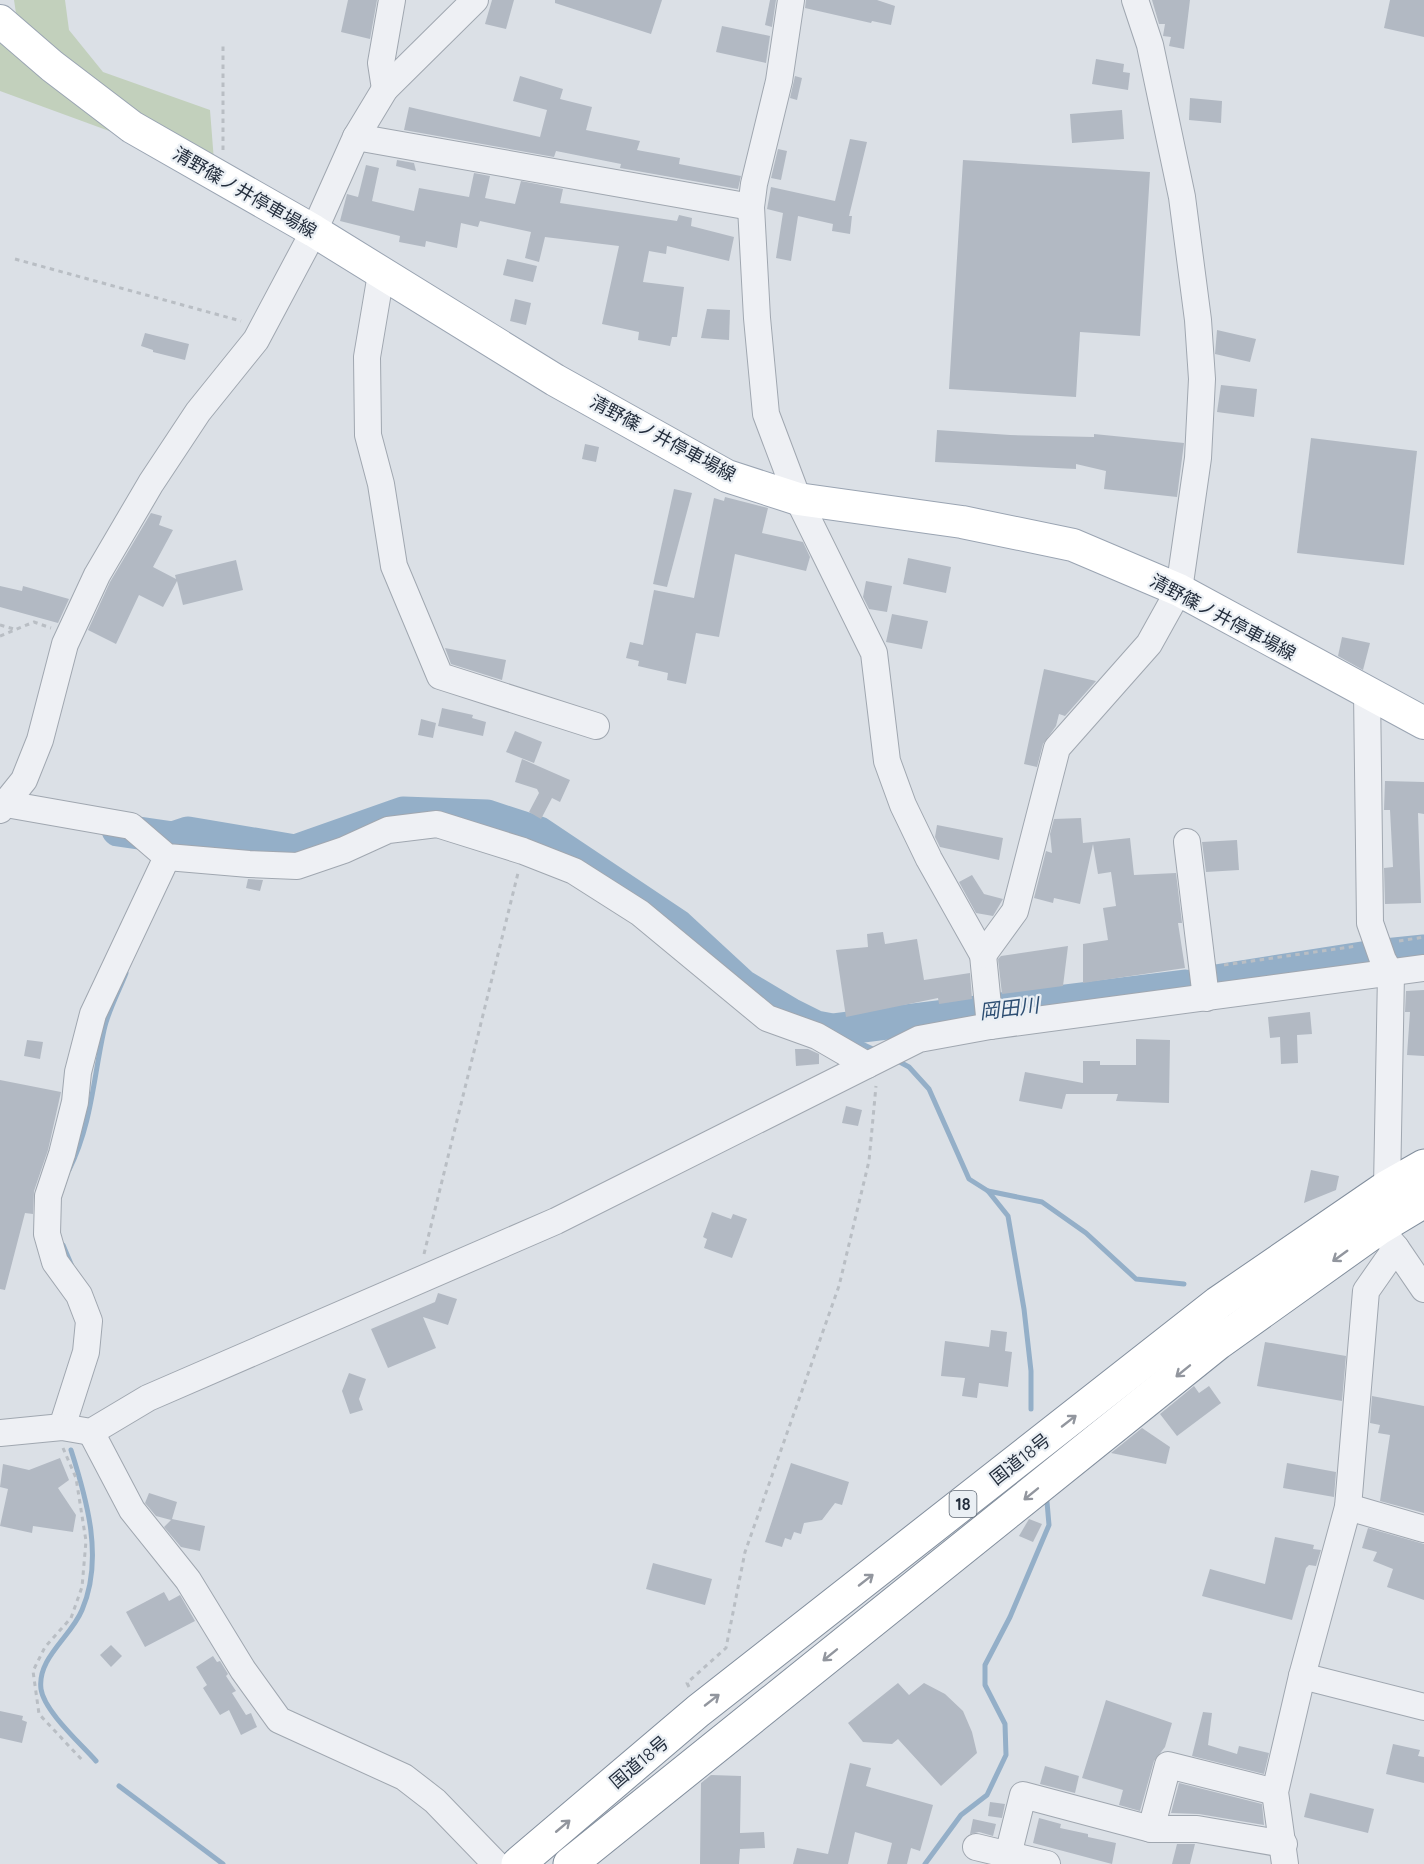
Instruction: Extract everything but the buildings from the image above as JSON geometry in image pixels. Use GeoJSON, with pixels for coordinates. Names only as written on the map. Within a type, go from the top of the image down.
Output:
{"type":"FeatureCollection","features":[{"type":"Feature","properties":{"kind":"highway","name":"国道18号"},"geometry":{"type":"LineString","coordinates":[[518,1864],[698,1712],[1218,1303],[1387,1187],[1424,1166]]}},
{"type":"Feature","properties":{"kind":"highway","name":"国道18号"},"geometry":{"type":"LineString","coordinates":[[570,1864],[1218,1343],[1387,1238],[1424,1201]]}},
{"type":"Feature","properties":{"kind":"main road","name":"清野篠ノ井停車場線"},"geometry":{"type":"LineString","coordinates":[[0,21],[51,66],[132,127],[314,231],[555,380],[727,476],[798,499],[962,522],[1073,545],[1179,590],[1424,723]]}},
{"type":"Feature","properties":{"kind":"street"},"geometry":{"type":"LineString","coordinates":[[385,90],[381,63],[392,0]]}},
{"type":"Feature","properties":{"kind":"street"},"geometry":{"type":"LineString","coordinates":[[475,0],[385,90],[356,137],[314,231],[256,340],[198,412],[151,483],[96,575],[70,634],[40,740],[24,780],[3,807],[131,826],[166,857],[297,866],[344,850],[388,830],[437,824],[523,851],[574,871],[640,913],[767,1017],[882,1058]]}},
{"type":"Feature","properties":{"kind":"street"},"geometry":{"type":"LineString","coordinates":[[791,0],[778,81],[754,184],[751,207],[756,318],[766,414],[798,499],[874,653],[887,761],[903,805],[929,859],[982,955],[989,1016]]}},
{"type":"Feature","properties":{"kind":"street"},"geometry":{"type":"LineString","coordinates":[[982,955],[1015,911],[1057,748],[1149,644],[1179,590],[1198,458],[1202,379],[1199,332],[1182,197],[1150,45],[1135,0]]}},
{"type":"Feature","properties":{"kind":"street"},"geometry":{"type":"LineString","coordinates":[[356,137],[751,207]]}},
{"type":"Feature","properties":{"kind":"street"},"geometry":{"type":"LineString","coordinates":[[381,274],[367,357],[368,435],[381,484],[394,566],[440,676],[596,726]]}},
{"type":"Feature","properties":{"kind":"street"},"geometry":{"type":"LineString","coordinates":[[1367,692],[1370,922],[1383,957],[1387,1187]]}},
{"type":"Feature","properties":{"kind":"street"},"geometry":{"type":"LineString","coordinates":[[1187,842],[1206,998]]}},
{"type":"Feature","properties":{"kind":"street"},"geometry":{"type":"LineString","coordinates":[[62,1427],[86,1352],[89,1321],[79,1295],[55,1262],[47,1234],[48,1196],[65,1144],[75,1102],[78,1072],[93,1014],[166,857]]}},
{"type":"Feature","properties":{"kind":"street"},"geometry":{"type":"LineString","coordinates":[[0,1433],[62,1427],[91,1432],[148,1398],[556,1221],[918,1039],[989,1016],[1206,998],[1383,957],[1424,968]]}},
{"type":"Feature","properties":{"kind":"street"},"geometry":{"type":"LineString","coordinates":[[1387,1238],[1424,1289]]}},
{"type":"Feature","properties":{"kind":"street"},"geometry":{"type":"LineString","coordinates":[[1008,1855],[1023,1795],[1151,1829],[1197,1829],[1284,1854],[1275,1792],[1302,1676],[1348,1507],[1366,1291],[1387,1238]]}},
{"type":"Feature","properties":{"kind":"street"},"geometry":{"type":"LineString","coordinates":[[91,1432],[132,1510],[188,1580],[243,1670],[279,1720],[404,1777],[435,1802],[496,1864]]}},
{"type":"Feature","properties":{"kind":"street"},"geometry":{"type":"LineString","coordinates":[[1348,1507],[1424,1529]]}},
{"type":"Feature","properties":{"kind":"street"},"geometry":{"type":"LineString","coordinates":[[1302,1676],[1424,1707]]}},
{"type":"Feature","properties":{"kind":"street"},"geometry":{"type":"LineString","coordinates":[[1151,1829],[1168,1765],[1275,1792]]}},
{"type":"Feature","properties":{"kind":"street"},"geometry":{"type":"LineString","coordinates":[[976,1847],[1047,1864]]}},
{"type":"Feature","properties":{"kind":"path"},"geometry":{"type":"LineString","coordinates":[[222,179],[223,46]]}},
{"type":"Feature","properties":{"kind":"path"},"geometry":{"type":"LineString","coordinates":[[15,259],[263,327]]}},
{"type":"Feature","properties":{"kind":"path"},"geometry":{"type":"LineString","coordinates":[[0,636],[33,622],[70,634]]}},
{"type":"Feature","properties":{"kind":"path"},"geometry":{"type":"LineString","coordinates":[[0,625],[16,630]]}},
{"type":"Feature","properties":{"kind":"path"},"geometry":{"type":"LineString","coordinates":[[431,1275],[424,1257],[523,851]]}},
{"type":"Feature","properties":{"kind":"path"},"geometry":{"type":"LineString","coordinates":[[1203,967],[1383,957],[1424,937]]}},
{"type":"Feature","properties":{"kind":"path"},"geometry":{"type":"LineString","coordinates":[[698,1712],[687,1683],[726,1647],[745,1552],[839,1286],[869,1161],[882,1058]]}},
{"type":"Feature","properties":{"kind":"path"},"geometry":{"type":"LineString","coordinates":[[62,1427],[59,1439],[76,1478],[86,1541],[82,1587],[71,1618],[45,1647],[33,1671],[39,1714],[82,1761]]}},
{"type":"Feature","properties":{"kind":"green space"},"geometry":{"type":"Polygon","coordinates":[[[14,0],[65,0],[69,30],[103,72],[210,110],[214,161],[121,106],[17,20],[14,0]]]}},
{"type":"Feature","properties":{"kind":"green space"},"geometry":{"type":"Polygon","coordinates":[[[1,40],[112,132],[0,91],[1,40]]]}},
{"type":"Feature","properties":{"kind":"waterway"},"geometry":{"type":"LineString","coordinates":[[118,830],[173,838],[188,833],[295,851],[403,813],[487,816],[539,833],[678,926],[743,986],[816,1027],[832,1030],[1185,986]]}},
{"type":"Feature","properties":{"kind":"waterway","name":"岡田川"},"geometry":{"type":"LineString","coordinates":[[1216,981],[1375,956],[1424,951]]}},
{"type":"Feature","properties":{"kind":"waterway"},"geometry":{"type":"LineString","coordinates":[[69,1170],[83,1135],[106,1023],[126,973]]}},
{"type":"Feature","properties":{"kind":"waterway"},"geometry":{"type":"LineString","coordinates":[[832,1030],[877,1051]]}},
{"type":"Feature","properties":{"kind":"waterway"},"geometry":{"type":"LineString","coordinates":[[896,1060],[909,1067],[929,1089],[969,1179],[988,1191],[1008,1216],[1024,1309],[1031,1371],[1031,1409]]}},
{"type":"Feature","properties":{"kind":"waterway"},"geometry":{"type":"LineString","coordinates":[[988,1191],[1042,1202],[1086,1233],[1136,1279],[1184,1284]]}},
{"type":"Feature","properties":{"kind":"waterway"},"geometry":{"type":"LineString","coordinates":[[63,1245],[71,1264]]}},
{"type":"Feature","properties":{"kind":"waterway"},"geometry":{"type":"LineString","coordinates":[[71,1450],[83,1489],[91,1530],[92,1571],[82,1610],[44,1667],[41,1689],[56,1717],[96,1761]]}},
{"type":"Feature","properties":{"kind":"waterway"},"geometry":{"type":"LineString","coordinates":[[925,1864],[961,1815],[987,1795],[1006,1755],[1005,1724],[985,1685],[985,1665],[1010,1617],[1049,1525],[1047,1502]]}},
{"type":"Feature","properties":{"kind":"waterway"},"geometry":{"type":"LineString","coordinates":[[119,1786],[223,1864]]}}]}
